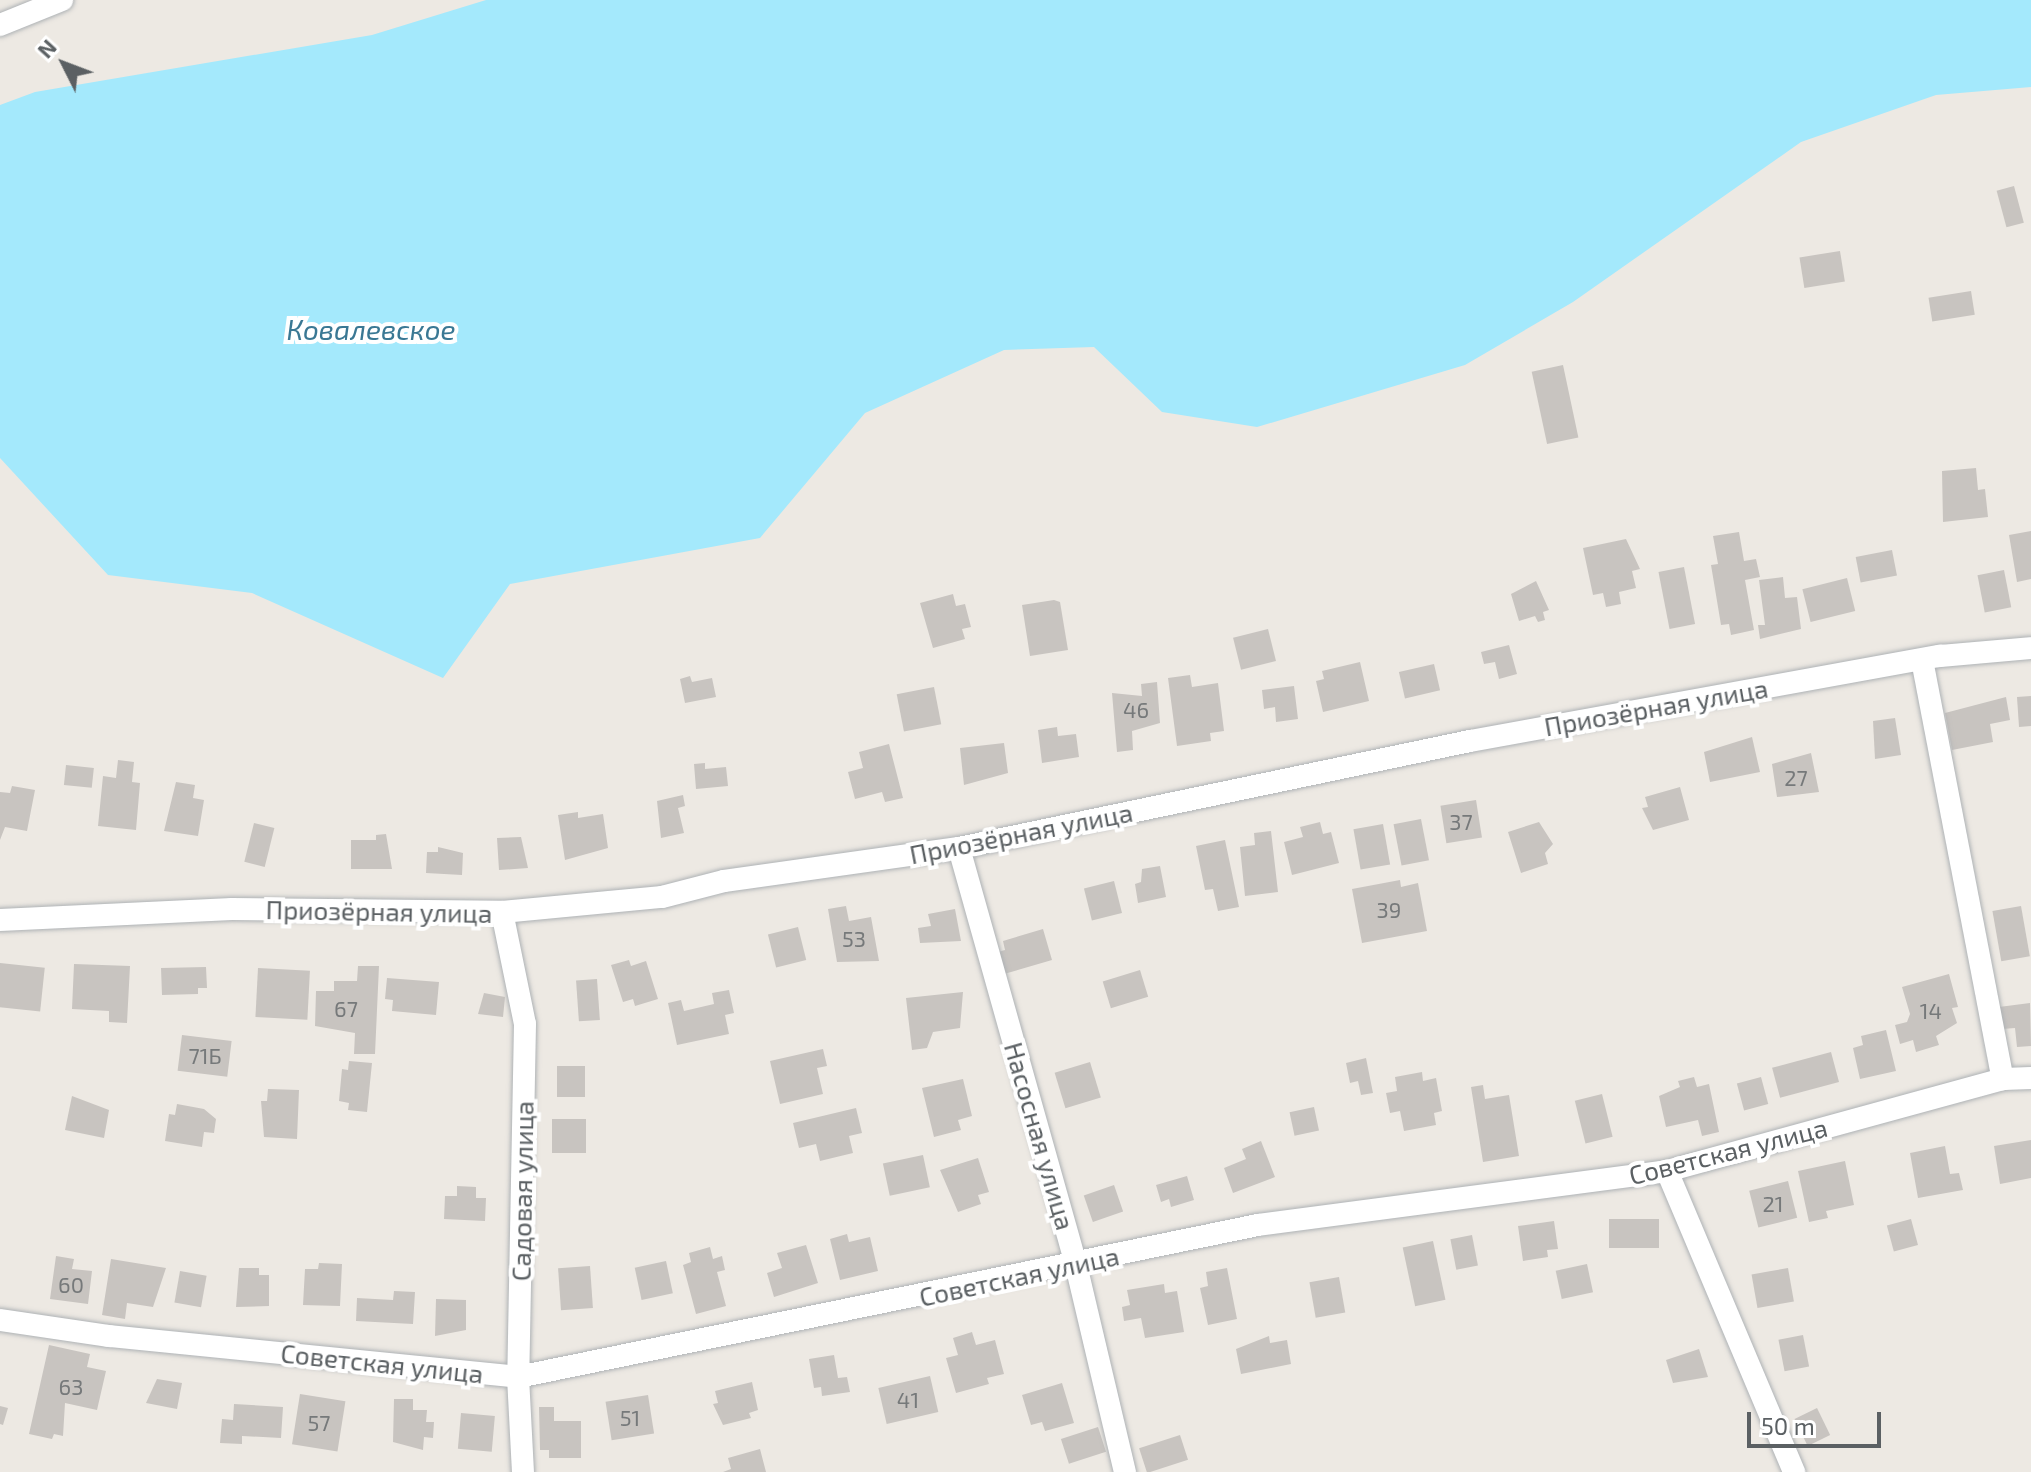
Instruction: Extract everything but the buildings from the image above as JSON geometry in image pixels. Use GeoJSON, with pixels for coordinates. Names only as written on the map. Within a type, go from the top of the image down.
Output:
{"type":"FeatureCollection","features":[{"type":"Feature","properties":{"kind":"street"},"geometry":{"type":"LineString","coordinates":[[0,25],[62,0]]}},
{"type":"Feature","properties":{"kind":"street","name":"Приозёрная улица"},"geometry":{"type":"LineString","coordinates":[[0,920],[232,909],[502,912],[662,897],[724,881],[959,848],[1470,741],[1922,660],[2031,648]]}},
{"type":"Feature","properties":{"kind":"street"},"geometry":{"type":"LineString","coordinates":[[1922,660],[2003,1079]]}},
{"type":"Feature","properties":{"kind":"street","name":"Насосная улица"},"geometry":{"type":"LineString","coordinates":[[959,848],[1076,1265],[1125,1472]]}},
{"type":"Feature","properties":{"kind":"street","name":"Садовая улица"},"geometry":{"type":"LineString","coordinates":[[502,912],[525,1024],[518,1377],[523,1472]]}},
{"type":"Feature","properties":{"kind":"street","name":"Советская улица"},"geometry":{"type":"LineString","coordinates":[[0,1320],[109,1336],[518,1377],[1076,1265],[1258,1225],[1667,1171],[2003,1079],[2031,1078]]}},
{"type":"Feature","properties":{"kind":"street"},"geometry":{"type":"LineString","coordinates":[[1667,1171],[1794,1472]]}},
{"type":"Feature","properties":{"kind":"water","name":"Ковалевское"},"geometry":{"type":"Polygon","coordinates":[[[486,0],[2031,0],[2031,87],[1936,95],[1801,142],[1573,302],[1465,365],[1257,427],[1162,412],[1094,347],[1004,350],[865,413],[760,538],[510,584],[443,678],[252,593],[108,575],[0,458],[0,105],[35,92],[372,35],[486,0]]]}}]}
